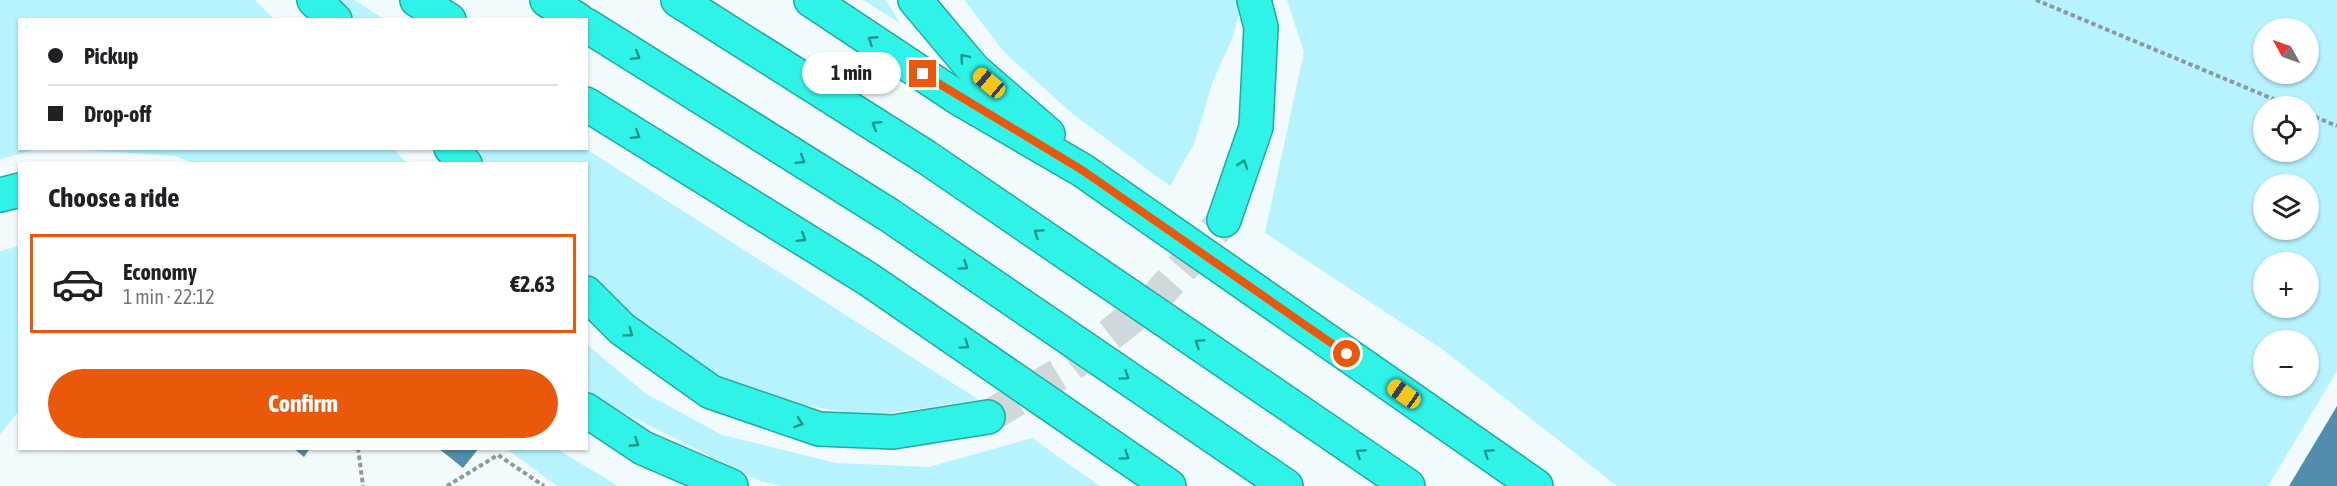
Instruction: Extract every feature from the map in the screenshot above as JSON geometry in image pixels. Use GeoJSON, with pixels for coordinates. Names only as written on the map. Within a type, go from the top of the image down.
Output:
{"type":"FeatureCollection","features":[{"type":"Feature","properties":{"kind":"highway"},"geometry":{"type":"LineString","coordinates":[[314,0],[333,18]]}},
{"type":"Feature","properties":{"kind":"highway"},"geometry":{"type":"LineString","coordinates":[[417,0],[447,18]]}},
{"type":"Feature","properties":{"kind":"highway"},"geometry":{"type":"LineString","coordinates":[[547,0],[575,18]]}},
{"type":"Feature","properties":{"kind":"highway"},"geometry":{"type":"LineString","coordinates":[[678,0],[926,157],[1408,486]]}},
{"type":"Feature","properties":{"kind":"highway"},"geometry":{"type":"LineString","coordinates":[[811,0],[960,99],[1082,170],[1536,486]]}},
{"type":"Feature","properties":{"kind":"highway"},"geometry":{"type":"LineString","coordinates":[[915,0],[974,70],[1035,121],[1082,170]]}},
{"type":"Feature","properties":{"kind":"highway"},"geometry":{"type":"LineString","coordinates":[[1224,220],[1256,127],[1261,27],[1254,0]]}},
{"type":"Feature","properties":{"kind":"highway"},"geometry":{"type":"LineString","coordinates":[[588,26],[890,215],[1286,486]]}},
{"type":"Feature","properties":{"kind":"highway"},"geometry":{"type":"LineString","coordinates":[[588,105],[868,279],[1169,486]]}},
{"type":"Feature","properties":{"kind":"highway"},"geometry":{"type":"LineString","coordinates":[[453,150],[463,162]]}},
{"type":"Feature","properties":{"kind":"highway"},"geometry":{"type":"LineString","coordinates":[[0,195],[18,190]]}},
{"type":"Feature","properties":{"kind":"highway"},"geometry":{"type":"LineString","coordinates":[[588,295],[622,329],[711,392],[819,429],[893,432],[988,417]]}},
{"type":"Feature","properties":{"kind":"highway"},"geometry":{"type":"LineString","coordinates":[[588,411],[643,448],[731,486]]}},
{"type":"Feature","properties":{"kind":"path"},"geometry":{"type":"LineString","coordinates":[[2036,0],[2266,96]]}},
{"type":"Feature","properties":{"kind":"path"},"geometry":{"type":"LineString","coordinates":[[2319,119],[2337,126]]}},
{"type":"Feature","properties":{"kind":"path"},"geometry":{"type":"LineString","coordinates":[[358,450],[363,486]]}},
{"type":"Feature","properties":{"kind":"path"},"geometry":{"type":"LineString","coordinates":[[447,486],[498,455],[544,486]]}},
{"type":"Feature","properties":{"kind":"shaded area"},"geometry":{"type":"Polygon","coordinates":[[[0,0],[255,0],[273,18],[18,18],[18,150],[35,150],[0,159],[0,0]]]}},
{"type":"Feature","properties":{"kind":"shaded area"},"geometry":{"type":"Polygon","coordinates":[[[333,0],[354,0],[382,18],[349,18],[333,0]]]}},
{"type":"Feature","properties":{"kind":"shaded area"},"geometry":{"type":"Polygon","coordinates":[[[863,0],[886,0],[900,23],[863,0]]]}},
{"type":"Feature","properties":{"kind":"shaded area"},"geometry":{"type":"Polygon","coordinates":[[[964,0],[1241,0],[1242,4],[1232,39],[1213,81],[1194,144],[1170,186],[1074,115],[1005,53],[964,0]]]}},
{"type":"Feature","properties":{"kind":"shaded area"},"geometry":{"type":"Polygon","coordinates":[[[1287,0],[2337,0],[2337,371],[2268,486],[1617,486],[1442,349],[1265,233],[1304,52],[1287,0]]]}},
{"type":"Feature","properties":{"kind":"shaded area"},"geometry":{"type":"Polygon","coordinates":[[[87,150],[395,150],[406,162],[190,162],[175,156],[87,150]]]}},
{"type":"Feature","properties":{"kind":"shaded area"},"geometry":{"type":"Polygon","coordinates":[[[468,150],[588,150],[979,400],[868,416],[762,398],[676,359],[613,304],[588,278],[588,162],[479,162],[468,150]]]}},
{"type":"Feature","properties":{"kind":"shaded area"},"geometry":{"type":"Polygon","coordinates":[[[18,246],[18,412],[0,434],[0,251],[18,246]]]}},
{"type":"Feature","properties":{"kind":"shaded area"},"geometry":{"type":"Polygon","coordinates":[[[588,346],[645,393],[722,435],[836,463],[929,467],[1032,438],[1100,486],[780,486],[760,481],[608,405],[588,391],[588,346]]]}},
{"type":"Feature","properties":{"kind":"shaded area"},"geometry":{"type":"Polygon","coordinates":[[[508,450],[559,450],[618,486],[557,486],[508,450]]]}},
{"type":"Feature","properties":{"kind":"building"},"geometry":{"type":"Polygon","coordinates":[[[2337,406],[2337,486],[2289,486],[2337,406]]]}},
{"type":"Feature","properties":{"kind":"building"},"geometry":{"type":"Polygon","coordinates":[[[295,450],[309,450],[304,457],[295,450]]]}},
{"type":"Feature","properties":{"kind":"building"},"geometry":{"type":"Polygon","coordinates":[[[440,450],[477,450],[463,468],[440,450]]]}},
{"type":"Feature","properties":{"kind":"tunnel"},"geometry":{"type":"LineString","coordinates":[[988,417],[1064,371],[1154,300],[1224,220]]}},
{"type":"Feature","properties":{"kind":"route"},"geometry":{"type":"LineString","coordinates":[[923,74],[960,99],[1082,170],[1347,354]]}}]}
